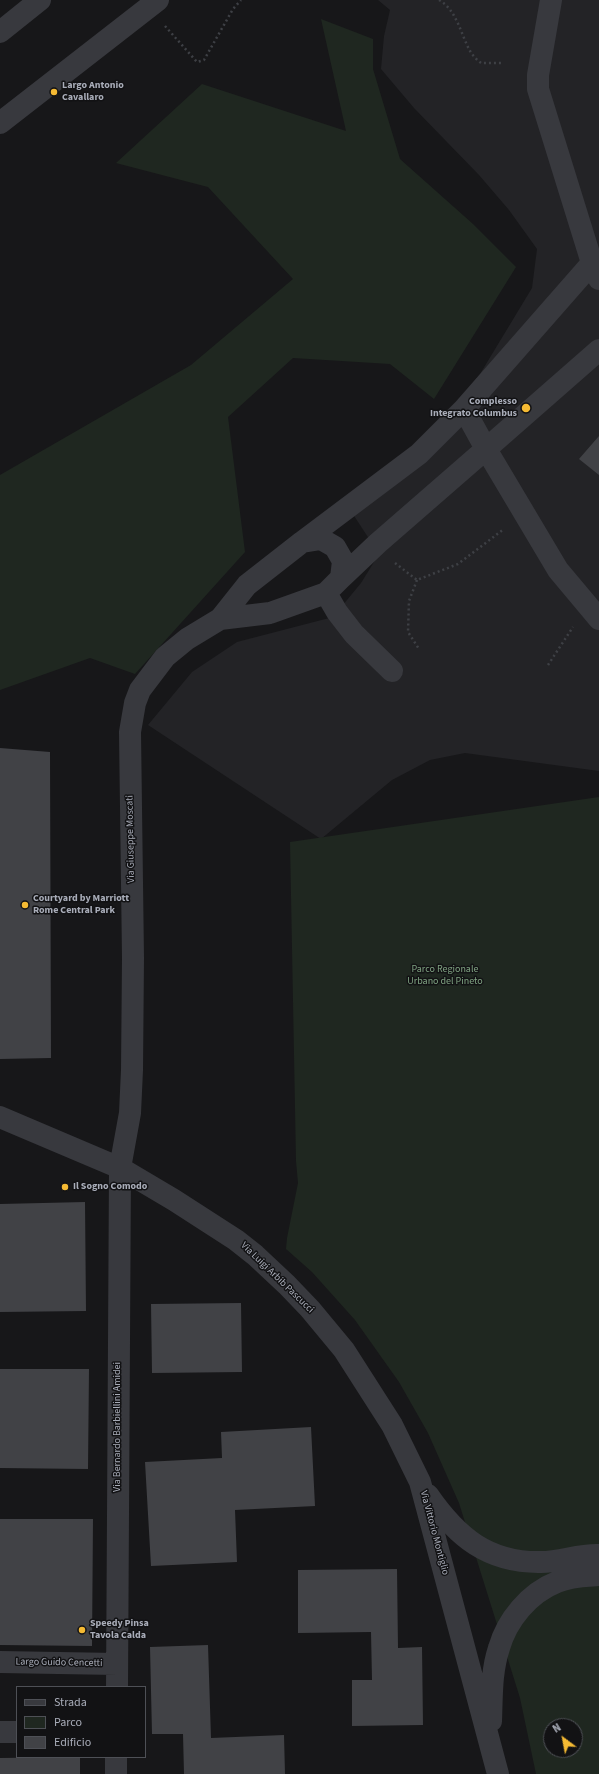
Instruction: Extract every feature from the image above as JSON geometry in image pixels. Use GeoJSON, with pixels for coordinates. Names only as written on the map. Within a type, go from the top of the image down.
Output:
{"type":"FeatureCollection","features":[{"type":"Feature","properties":{"kind":"street"},"geometry":{"type":"LineString","coordinates":[[0,32],[40,0]]}},
{"type":"Feature","properties":{"kind":"street"},"geometry":{"type":"LineString","coordinates":[[551,0],[538,75],[538,89],[596,271]]}},
{"type":"Feature","properties":{"kind":"street"},"geometry":{"type":"LineString","coordinates":[[0,124],[154,4]]}},
{"type":"Feature","properties":{"kind":"street","name":"Via Giuseppe Moscati"},"geometry":{"type":"LineString","coordinates":[[120,1168],[130,1113],[132,1070],[133,958],[130,732],[131,718],[140,690],[165,657],[187,639],[220,619],[247,585],[419,454],[596,271]]}},
{"type":"Feature","properties":{"kind":"street","name":"Via Giuseppe Moscati"},"geometry":{"type":"LineString","coordinates":[[220,619],[270,613],[326,593],[378,543],[599,350]]}},
{"type":"Feature","properties":{"kind":"street"},"geometry":{"type":"LineString","coordinates":[[464,409],[558,570],[599,619]]}},
{"type":"Feature","properties":{"kind":"street"},"geometry":{"type":"LineString","coordinates":[[302,542],[321,539],[335,547],[343,561],[341,578]]}},
{"type":"Feature","properties":{"kind":"street"},"geometry":{"type":"LineString","coordinates":[[326,593],[337,612],[354,634],[392,671]]}},
{"type":"Feature","properties":{"kind":"street","name":"Via Luigi Arbib Pascucci"},"geometry":{"type":"LineString","coordinates":[[0,1117],[120,1168],[174,1200],[236,1240],[255,1255],[310,1309],[344,1350],[362,1375],[392,1425],[420,1482]]}},
{"type":"Feature","properties":{"kind":"street","name":"Via Bernardo Barbiellini Amidei"},"geometry":{"type":"LineString","coordinates":[[117,1686],[120,1168]]}},
{"type":"Feature","properties":{"kind":"street","name":"Via Vittorio Montiglio"},"geometry":{"type":"LineString","coordinates":[[420,1482],[452,1526],[475,1546],[494,1555],[518,1560],[542,1562],[583,1555],[599,1555]]}},
{"type":"Feature","properties":{"kind":"street","name":"Via Vittorio Montiglio"},"geometry":{"type":"LineString","coordinates":[[420,1482],[498,1774]]}},
{"type":"Feature","properties":{"kind":"street","name":"Via Vittorio Montiglio"},"geometry":{"type":"LineString","coordinates":[[490,1742],[494,1670],[503,1635],[514,1616],[531,1599],[557,1582],[583,1576],[599,1575]]}},
{"type":"Feature","properties":{"kind":"street","name":"Largo Guido Cencetti"},"geometry":{"type":"LineString","coordinates":[[0,1662],[117,1664]]}},
{"type":"Feature","properties":{"kind":"street"},"geometry":{"type":"LineString","coordinates":[[0,1732],[16,1732]]}},
{"type":"Feature","properties":{"kind":"street"},"geometry":{"type":"LineString","coordinates":[[116,1758],[116,1774]]}},
{"type":"Feature","properties":{"kind":"path"},"geometry":{"type":"LineString","coordinates":[[154,4],[197,62],[204,60],[233,9],[241,0]]}},
{"type":"Feature","properties":{"kind":"path"},"geometry":{"type":"LineString","coordinates":[[440,0],[453,15],[470,52],[481,63],[501,63]]}},
{"type":"Feature","properties":{"kind":"path"},"geometry":{"type":"LineString","coordinates":[[418,649],[408,632],[409,600],[417,580],[458,564],[525,514]]}},
{"type":"Feature","properties":{"kind":"path"},"geometry":{"type":"LineString","coordinates":[[378,543],[397,566],[417,580]]}},
{"type":"Feature","properties":{"kind":"shaded area","name":"Complesso Integrato Columbus"},"geometry":{"type":"Polygon","coordinates":[[[378,0],[599,0],[599,771],[465,753],[430,760],[392,780],[321,839],[148,725],[192,672],[237,642],[333,617],[361,583],[379,554],[343,499],[425,441],[480,374],[532,288],[537,249],[509,210],[479,175],[414,108],[381,69],[384,36],[390,10],[378,0]]]}},
{"type":"Feature","properties":{"kind":"green space"},"geometry":{"type":"Polygon","coordinates":[[[321,19],[373,39],[373,69],[400,159],[473,224],[516,267],[434,399],[390,364],[293,358],[228,417],[245,552],[135,674],[90,658],[0,690],[0,475],[191,365],[293,279],[208,187],[116,163],[202,84],[346,131],[321,19]]]}},
{"type":"Feature","properties":{"kind":"green space","name":"Parco Regionale Urbano del Pineto"},"geometry":{"type":"Polygon","coordinates":[[[599,797],[599,1774],[536,1774],[520,1698],[459,1503],[428,1433],[399,1382],[355,1320],[312,1272],[286,1249],[298,1183],[296,1161],[290,842],[599,797]]]}},
{"type":"Feature","properties":{"kind":"building"},"geometry":{"type":"Polygon","coordinates":[[[599,436],[599,475],[579,459],[599,436]]]}},
{"type":"Feature","properties":{"kind":"building","name":"Courtyard by Marriott Rome Central Park"},"geometry":{"type":"Polygon","coordinates":[[[0,748],[50,752],[51,1058],[0,1059],[0,748]]]}},
{"type":"Feature","properties":{"kind":"building"},"geometry":{"type":"Polygon","coordinates":[[[85,1202],[86,1311],[0,1312],[0,1204],[85,1202]]]}},
{"type":"Feature","properties":{"kind":"building"},"geometry":{"type":"Polygon","coordinates":[[[241,1303],[242,1372],[152,1373],[151,1304],[241,1303]]]}},
{"type":"Feature","properties":{"kind":"building"},"geometry":{"type":"Polygon","coordinates":[[[0,1369],[89,1369],[88,1469],[0,1468],[0,1369]]]}},
{"type":"Feature","properties":{"kind":"building"},"geometry":{"type":"Polygon","coordinates":[[[311,1427],[315,1506],[235,1510],[237,1562],[151,1566],[145,1462],[222,1458],[221,1432],[311,1427]]]}},
{"type":"Feature","properties":{"kind":"building"},"geometry":{"type":"Polygon","coordinates":[[[0,1519],[93,1519],[92,1646],[0,1645],[0,1519]]]}},
{"type":"Feature","properties":{"kind":"building"},"geometry":{"type":"Polygon","coordinates":[[[397,1569],[398,1648],[422,1647],[423,1725],[352,1726],[352,1680],[372,1680],[371,1632],[298,1633],[298,1570],[397,1569]]]}},
{"type":"Feature","properties":{"kind":"building"},"geometry":{"type":"Polygon","coordinates":[[[208,1645],[211,1738],[284,1735],[285,1774],[184,1774],[183,1734],[152,1734],[150,1647],[208,1645]]]}},
{"type":"Feature","properties":{"kind":"building"},"geometry":{"type":"Polygon","coordinates":[[[0,1758],[80,1758],[80,1774],[0,1774],[0,1758]]]}},
{"type":"Feature","properties":{"kind":"place","name":"Largo Antonio Cavallaro"},"geometry":{"type":"Point","coordinates":[54,92]}},
{"type":"Feature","properties":{"kind":"place","name":"Complesso Integrato Columbus"},"geometry":{"type":"Point","coordinates":[526,408]}},
{"type":"Feature","properties":{"kind":"place","name":"Courtyard by Marriott Rome Central Park"},"geometry":{"type":"Point","coordinates":[25,905]}},
{"type":"Feature","properties":{"kind":"place","name":"Il Sogno Comodo"},"geometry":{"type":"Point","coordinates":[65,1187]}},
{"type":"Feature","properties":{"kind":"place","name":"Speedy Pinsa Tavola Calda"},"geometry":{"type":"Point","coordinates":[82,1630]}}]}
